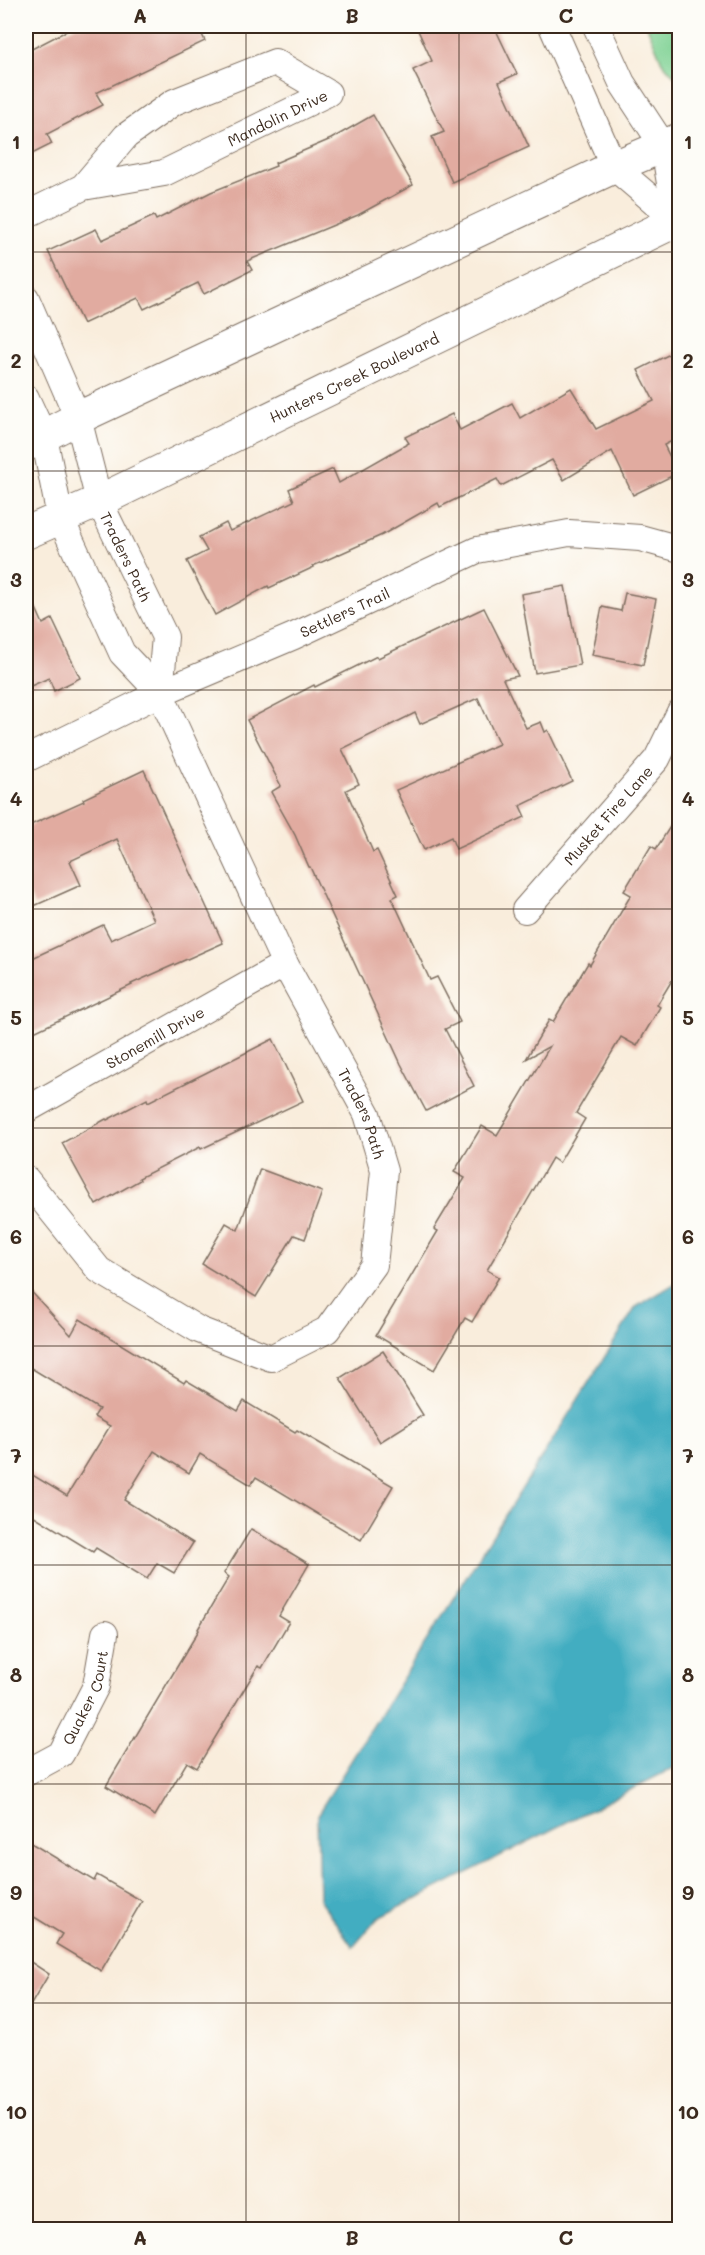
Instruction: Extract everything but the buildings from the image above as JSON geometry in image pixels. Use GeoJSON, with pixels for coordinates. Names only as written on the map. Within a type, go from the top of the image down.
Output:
{"type":"FeatureCollection","features":[{"type":"Feature","properties":{"kind":"street"},"geometry":{"type":"LineString","coordinates":[[552,26],[614,167],[678,219]]}},
{"type":"Feature","properties":{"kind":"street"},"geometry":{"type":"LineString","coordinates":[[596,26],[622,83],[672,143],[678,219]]}},
{"type":"Feature","properties":{"kind":"street","name":"Mandolin Drive"},"geometry":{"type":"LineString","coordinates":[[26,215],[83,187],[164,173],[328,93],[275,62],[174,102],[126,136],[83,187]]}},
{"type":"Feature","properties":{"kind":"street"},"geometry":{"type":"LineString","coordinates":[[35,441],[78,418],[614,167],[672,143]]}},
{"type":"Feature","properties":{"kind":"street","name":"Hunters Creek Boulevard"},"geometry":{"type":"LineString","coordinates":[[26,533],[99,501],[678,219]]}},
{"type":"Feature","properties":{"kind":"street","name":"Traders Path"},"geometry":{"type":"LineString","coordinates":[[26,298],[78,418],[99,501],[165,637],[160,693]]}},
{"type":"Feature","properties":{"kind":"street","name":"Traders Path"},"geometry":{"type":"LineString","coordinates":[[26,398],[35,441],[60,517],[122,653],[160,693],[285,964],[367,1114],[384,1171],[374,1265],[327,1330],[271,1358],[199,1330],[99,1270],[26,1179]]}},
{"type":"Feature","properties":{"kind":"street","name":"Settlers Trail"},"geometry":{"type":"LineString","coordinates":[[26,759],[160,693],[294,636],[477,550],[569,533],[640,538],[680,549]]}},
{"type":"Feature","properties":{"kind":"street","name":"Musket Fire Lane"},"geometry":{"type":"LineString","coordinates":[[525,910],[657,759],[680,712]]}},
{"type":"Feature","properties":{"kind":"street","name":"Stonemill Drive"},"geometry":{"type":"LineString","coordinates":[[26,1110],[285,964]]}},
{"type":"Feature","properties":{"kind":"street","name":"Quaker Court"},"geometry":{"type":"LineString","coordinates":[[26,1773],[61,1754],[96,1686],[105,1634]]}},
{"type":"Feature","properties":{"kind":"green space"},"geometry":{"type":"Polygon","coordinates":[[[647,26],[679,26],[679,81],[662,62],[647,26]]]}},
{"type":"Feature","properties":{"kind":"water"},"geometry":{"type":"Polygon","coordinates":[[[679,1281],[679,1765],[378,1918],[353,1947],[319,1899],[317,1815],[636,1307],[679,1281]]]}}]}
